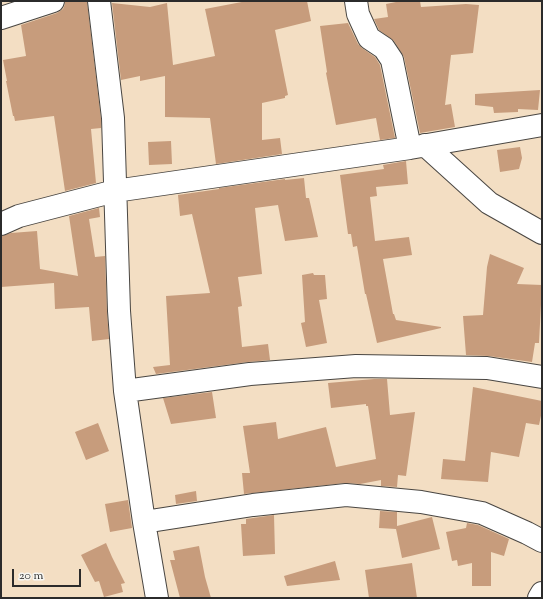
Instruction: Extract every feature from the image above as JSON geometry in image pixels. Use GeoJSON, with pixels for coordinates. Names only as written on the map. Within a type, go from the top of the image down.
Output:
{"type":"FeatureCollection","features":[{"type":"Feature","properties":{"kind":"street"},"geometry":{"type":"LineString","coordinates":[[1,18],[53,1]]}},
{"type":"Feature","properties":{"kind":"street"},"geometry":{"type":"LineString","coordinates":[[98,1],[112,118],[119,311],[125,391],[144,522],[157,598]]}},
{"type":"Feature","properties":{"kind":"street"},"geometry":{"type":"LineString","coordinates":[[356,1],[358,14],[369,38],[384,48],[392,60],[417,146],[488,203],[542,233]]}},
{"type":"Feature","properties":{"kind":"street"},"geometry":{"type":"LineString","coordinates":[[1,224],[19,216],[115,191],[417,146],[542,125]]}},
{"type":"Feature","properties":{"kind":"street"},"geometry":{"type":"LineString","coordinates":[[125,391],[250,374],[356,366],[487,368],[542,377]]}},
{"type":"Feature","properties":{"kind":"street"},"geometry":{"type":"LineString","coordinates":[[144,522],[253,505],[346,495],[422,502],[482,513],[542,541]]}},
{"type":"Feature","properties":{"kind":"street"},"geometry":{"type":"LineString","coordinates":[[539,598],[542,593]]}},
{"type":"Feature","properties":{"kind":"building"},"geometry":{"type":"Polygon","coordinates":[[[65,1],[87,1],[101,128],[91,129],[96,183],[65,191],[54,116],[15,121],[3,60],[26,56],[21,25],[57,13],[63,9],[65,1]]]}},
{"type":"Feature","properties":{"kind":"building"},"geometry":{"type":"Polygon","coordinates":[[[247,1],[307,1],[311,21],[275,30],[288,95],[285,96],[285,98],[262,103],[262,140],[280,138],[282,154],[216,164],[210,118],[165,117],[165,76],[140,81],[140,76],[121,80],[112,3],[150,7],[167,3],[173,65],[215,56],[205,9],[247,1]]]}},
{"type":"Feature","properties":{"kind":"building"},"geometry":{"type":"Polygon","coordinates":[[[401,1],[420,1],[421,7],[466,4],[479,5],[473,53],[451,55],[445,105],[451,104],[455,127],[420,133],[404,57],[394,41],[379,30],[374,19],[388,17],[386,4],[401,1]]]}},
{"type":"Feature","properties":{"kind":"building"},"geometry":{"type":"Polygon","coordinates":[[[348,23],[358,44],[375,57],[380,65],[395,138],[380,140],[376,118],[336,125],[326,73],[320,26],[348,23]]]}},
{"type":"Feature","properties":{"kind":"building"},"geometry":{"type":"Polygon","coordinates":[[[540,90],[538,110],[518,109],[518,112],[494,113],[493,107],[475,105],[475,94],[540,90]]]}},
{"type":"Feature","properties":{"kind":"building"},"geometry":{"type":"Polygon","coordinates":[[[171,141],[172,164],[149,165],[148,142],[171,141]]]}},
{"type":"Feature","properties":{"kind":"building"},"geometry":{"type":"Polygon","coordinates":[[[520,147],[522,158],[519,169],[500,172],[497,150],[520,147]]]}},
{"type":"Feature","properties":{"kind":"building"},"geometry":{"type":"Polygon","coordinates":[[[406,161],[408,184],[376,187],[377,196],[370,197],[375,241],[409,237],[412,255],[383,259],[393,314],[396,320],[441,328],[377,343],[365,294],[357,246],[353,247],[351,234],[348,234],[340,175],[384,169],[383,165],[406,161]]]}},
{"type":"Feature","properties":{"kind":"building"},"geometry":{"type":"Polygon","coordinates":[[[304,178],[306,198],[309,198],[318,237],[285,241],[278,205],[255,208],[262,274],[238,277],[242,306],[238,307],[242,347],[268,344],[270,360],[156,374],[153,367],[170,365],[166,296],[210,293],[192,214],[180,216],[178,195],[285,179],[304,178]]]}},
{"type":"Feature","properties":{"kind":"building"},"geometry":{"type":"Polygon","coordinates":[[[99,208],[100,217],[89,219],[95,257],[105,256],[109,339],[92,341],[89,307],[55,309],[54,283],[1,287],[1,236],[11,233],[37,231],[40,269],[78,276],[69,216],[99,208]]]}},
{"type":"Feature","properties":{"kind":"building"},"geometry":{"type":"Polygon","coordinates":[[[490,254],[524,268],[517,284],[542,285],[539,343],[535,343],[532,362],[489,356],[466,355],[463,316],[483,315],[487,267],[490,254]]]}},
{"type":"Feature","properties":{"kind":"building"},"geometry":{"type":"Polygon","coordinates":[[[313,273],[314,275],[325,275],[327,299],[319,300],[327,343],[306,347],[301,323],[305,322],[302,275],[313,273]]]}},
{"type":"Feature","properties":{"kind":"building"},"geometry":{"type":"Polygon","coordinates":[[[387,379],[390,415],[415,412],[406,476],[398,475],[397,487],[381,486],[381,480],[360,484],[345,483],[244,494],[242,473],[250,473],[243,426],[276,422],[278,439],[326,427],[336,467],[376,459],[368,406],[366,406],[366,404],[331,408],[328,383],[387,379]]]}},
{"type":"Feature","properties":{"kind":"building"},"geometry":{"type":"Polygon","coordinates":[[[473,387],[542,401],[542,411],[539,425],[526,423],[519,457],[491,452],[488,482],[441,479],[443,459],[465,461],[473,387]]]}},
{"type":"Feature","properties":{"kind":"building"},"geometry":{"type":"Polygon","coordinates":[[[212,392],[216,418],[171,424],[163,398],[212,392]]]}},
{"type":"Feature","properties":{"kind":"building"},"geometry":{"type":"Polygon","coordinates":[[[98,423],[109,451],[86,460],[75,432],[98,423]]]}},
{"type":"Feature","properties":{"kind":"building"},"geometry":{"type":"Polygon","coordinates":[[[196,491],[197,501],[176,504],[175,495],[196,491]]]}},
{"type":"Feature","properties":{"kind":"building"},"geometry":{"type":"Polygon","coordinates":[[[128,500],[132,528],[110,532],[105,504],[128,500]]]}},
{"type":"Feature","properties":{"kind":"building"},"geometry":{"type":"Polygon","coordinates":[[[380,511],[397,512],[397,526],[432,517],[440,549],[402,558],[396,529],[379,528],[380,511]]]}},
{"type":"Feature","properties":{"kind":"building"},"geometry":{"type":"Polygon","coordinates":[[[274,515],[275,554],[243,556],[241,524],[246,524],[246,519],[274,515]]]}},
{"type":"Feature","properties":{"kind":"building"},"geometry":{"type":"Polygon","coordinates":[[[467,523],[478,525],[509,539],[504,556],[491,552],[491,586],[472,586],[472,563],[458,566],[457,560],[452,561],[446,532],[466,528],[467,523]]]}},
{"type":"Feature","properties":{"kind":"building"},"geometry":{"type":"Polygon","coordinates":[[[106,543],[125,583],[121,584],[123,592],[104,597],[99,581],[95,582],[81,555],[106,543]]]}},
{"type":"Feature","properties":{"kind":"building"},"geometry":{"type":"Polygon","coordinates":[[[199,546],[211,598],[180,598],[170,560],[175,560],[173,551],[199,546]]]}},
{"type":"Feature","properties":{"kind":"building"},"geometry":{"type":"Polygon","coordinates":[[[335,561],[340,580],[287,586],[284,576],[335,561]]]}},
{"type":"Feature","properties":{"kind":"building"},"geometry":{"type":"Polygon","coordinates":[[[412,563],[417,598],[369,598],[365,570],[412,563]]]}}]}
